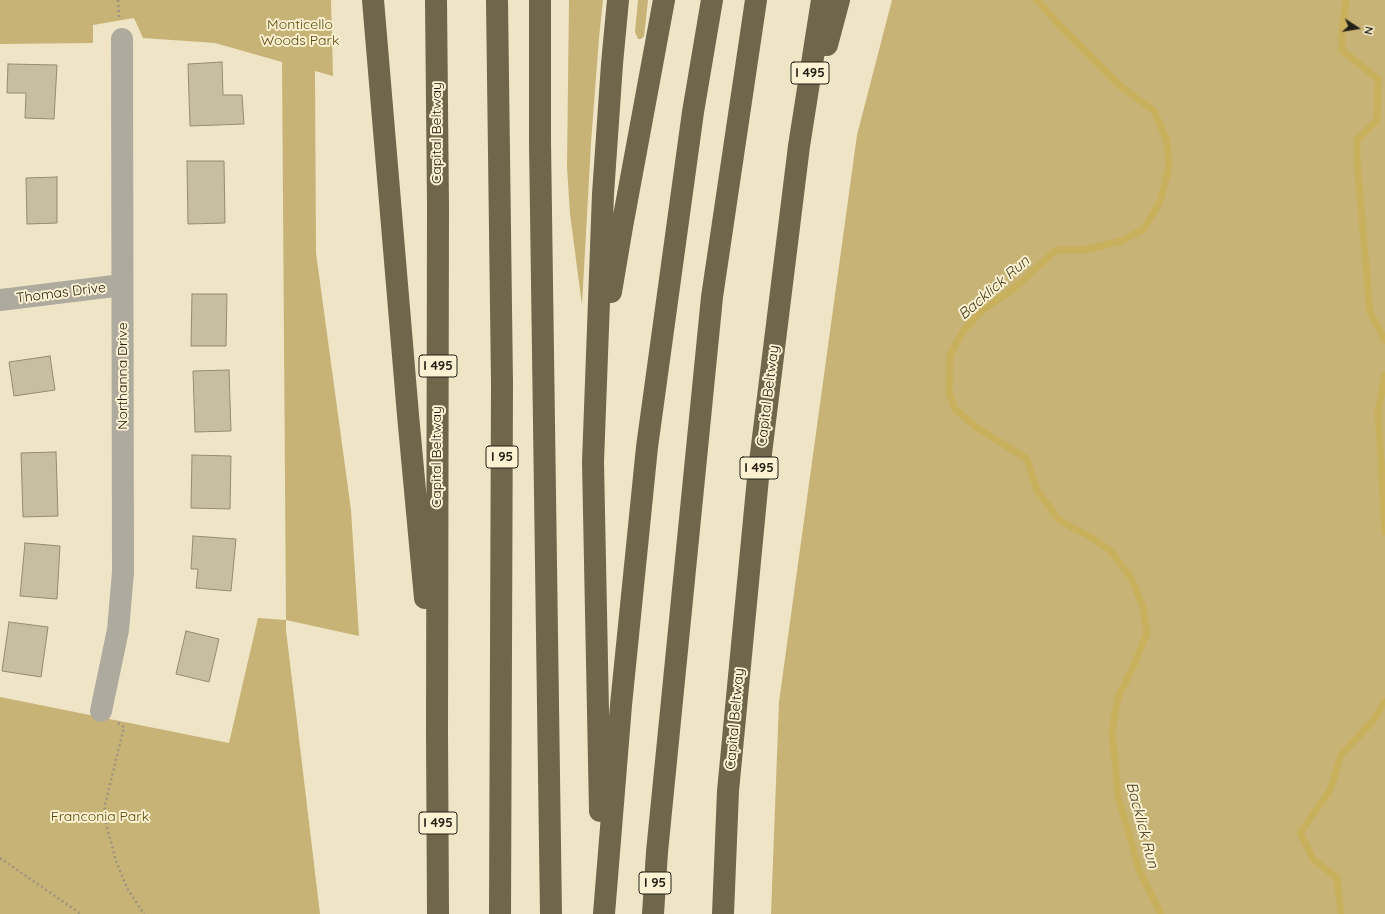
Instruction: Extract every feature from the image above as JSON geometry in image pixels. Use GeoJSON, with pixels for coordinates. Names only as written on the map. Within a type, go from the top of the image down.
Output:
{"type":"FeatureCollection","features":[{"type":"Feature","properties":{"kind":"highway"},"geometry":{"type":"LineString","coordinates":[[373,0],[406,399],[437,732]]}},
{"type":"Feature","properties":{"kind":"highway","name":"Capital Beltway"},"geometry":{"type":"LineString","coordinates":[[436,0],[438,197],[438,914]]}},
{"type":"Feature","properties":{"kind":"highway","name":"I 95"},"geometry":{"type":"LineString","coordinates":[[497,0],[502,383],[500,914]]}},
{"type":"Feature","properties":{"kind":"highway"},"geometry":{"type":"LineString","coordinates":[[540,0],[540,142],[551,914]]}},
{"type":"Feature","properties":{"kind":"highway"},"geometry":{"type":"LineString","coordinates":[[540,142],[547,0]]}},
{"type":"Feature","properties":{"kind":"highway"},"geometry":{"type":"LineString","coordinates":[[603,914],[593,462],[603,194],[618,0]]}},
{"type":"Feature","properties":{"kind":"highway"},"geometry":{"type":"LineString","coordinates":[[596,386],[622,227],[664,0]]}},
{"type":"Feature","properties":{"kind":"highway"},"geometry":{"type":"LineString","coordinates":[[603,914],[621,705],[647,447],[693,112],[712,0]]}},
{"type":"Feature","properties":{"kind":"highway","name":"I 95"},"geometry":{"type":"LineString","coordinates":[[653,914],[657,852],[712,298],[756,0]]}},
{"type":"Feature","properties":{"kind":"highway","name":"Capital Beltway"},"geometry":{"type":"LineString","coordinates":[[723,914],[728,791],[758,478],[799,146],[822,0]]}},
{"type":"Feature","properties":{"kind":"highway"},"geometry":{"type":"LineString","coordinates":[[799,146],[839,0]]}},
{"type":"Feature","properties":{"kind":"street","name":"Northanna Drive"},"geometry":{"type":"LineString","coordinates":[[101,711],[118,630],[123,572],[122,39]]}},
{"type":"Feature","properties":{"kind":"street","name":"Thomas Drive"},"geometry":{"type":"LineString","coordinates":[[0,300],[122,286]]}},
{"type":"Feature","properties":{"kind":"path"},"geometry":{"type":"LineString","coordinates":[[101,711],[124,727],[104,805],[104,816],[116,861],[127,888],[144,914]]}},
{"type":"Feature","properties":{"kind":"path"},"geometry":{"type":"LineString","coordinates":[[0,858],[81,914]]}},
{"type":"Feature","properties":{"kind":"green space","name":"Monticello Woods Park"},"geometry":{"type":"Polygon","coordinates":[[[0,0],[331,0],[333,76],[315,71],[316,253],[351,510],[359,636],[286,620],[282,62],[215,43],[143,38],[134,18],[93,25],[93,43],[0,44],[0,0]]]}},
{"type":"Feature","properties":{"kind":"green space"},"geometry":{"type":"Polygon","coordinates":[[[569,0],[603,0],[591,143],[582,305],[570,214],[567,167],[569,0]]]}},
{"type":"Feature","properties":{"kind":"green space"},"geometry":{"type":"Polygon","coordinates":[[[638,0],[648,0],[644,36],[641,39],[638,39],[635,32],[638,0]]]}},
{"type":"Feature","properties":{"kind":"green space"},"geometry":{"type":"Polygon","coordinates":[[[892,0],[1385,0],[1385,914],[771,914],[779,702],[857,135],[892,0]]]}},
{"type":"Feature","properties":{"kind":"green space","name":"Franconia Park"},"geometry":{"type":"Polygon","coordinates":[[[258,618],[286,620],[320,914],[0,914],[0,697],[229,743],[258,618]]]}},
{"type":"Feature","properties":{"kind":"building"},"geometry":{"type":"Polygon","coordinates":[[[222,62],[223,95],[242,95],[244,124],[190,126],[188,64],[222,62]]]}},
{"type":"Feature","properties":{"kind":"building"},"geometry":{"type":"Polygon","coordinates":[[[8,64],[57,65],[54,119],[25,118],[26,93],[7,93],[8,64]]]}},
{"type":"Feature","properties":{"kind":"building"},"geometry":{"type":"Polygon","coordinates":[[[187,161],[224,161],[225,223],[188,224],[187,161]]]}},
{"type":"Feature","properties":{"kind":"building"},"geometry":{"type":"Polygon","coordinates":[[[57,177],[57,223],[27,224],[26,178],[57,177]]]}},
{"type":"Feature","properties":{"kind":"building"},"geometry":{"type":"Polygon","coordinates":[[[192,294],[227,294],[226,346],[191,346],[192,294]]]}},
{"type":"Feature","properties":{"kind":"building"},"geometry":{"type":"Polygon","coordinates":[[[50,356],[55,390],[14,396],[9,362],[50,356]]]}},
{"type":"Feature","properties":{"kind":"building"},"geometry":{"type":"Polygon","coordinates":[[[229,370],[231,431],[195,432],[193,371],[229,370]]]}},
{"type":"Feature","properties":{"kind":"building"},"geometry":{"type":"Polygon","coordinates":[[[56,452],[58,516],[23,517],[21,453],[56,452]]]}},
{"type":"Feature","properties":{"kind":"building"},"geometry":{"type":"Polygon","coordinates":[[[192,455],[231,456],[230,509],[191,508],[192,455]]]}},
{"type":"Feature","properties":{"kind":"building"},"geometry":{"type":"Polygon","coordinates":[[[193,536],[236,539],[231,591],[196,588],[198,569],[191,569],[193,536]]]}},
{"type":"Feature","properties":{"kind":"building"},"geometry":{"type":"Polygon","coordinates":[[[25,543],[60,546],[57,599],[20,596],[25,543]]]}},
{"type":"Feature","properties":{"kind":"building"},"geometry":{"type":"Polygon","coordinates":[[[9,622],[48,627],[41,677],[2,671],[9,622]]]}},
{"type":"Feature","properties":{"kind":"building"},"geometry":{"type":"Polygon","coordinates":[[[186,631],[219,639],[209,682],[176,674],[186,631]]]}},
{"type":"Feature","properties":{"kind":"waterway","name":"Backlick Run"},"geometry":{"type":"LineString","coordinates":[[1037,0],[1058,24],[1120,86],[1154,111],[1167,141],[1169,167],[1160,202],[1144,229],[1121,241],[1085,250],[1056,250],[1012,290],[984,309],[963,331],[950,355],[949,393],[955,409],[976,427],[1027,459],[1037,490],[1060,521],[1089,536],[1111,551],[1131,578],[1143,607],[1147,633],[1118,698],[1112,731],[1118,796],[1140,872],[1161,914]]}},
{"type":"Feature","properties":{"kind":"waterway"},"geometry":{"type":"LineString","coordinates":[[1346,0],[1342,32],[1342,50],[1378,79],[1377,120],[1357,140],[1357,160],[1370,312],[1385,340]]}},
{"type":"Feature","properties":{"kind":"waterway"},"geometry":{"type":"LineString","coordinates":[[1385,375],[1378,411],[1385,532]]}},
{"type":"Feature","properties":{"kind":"waterway"},"geometry":{"type":"LineString","coordinates":[[1341,914],[1337,878],[1313,859],[1300,833],[1330,790],[1341,755],[1373,721],[1385,701]]}}]}
